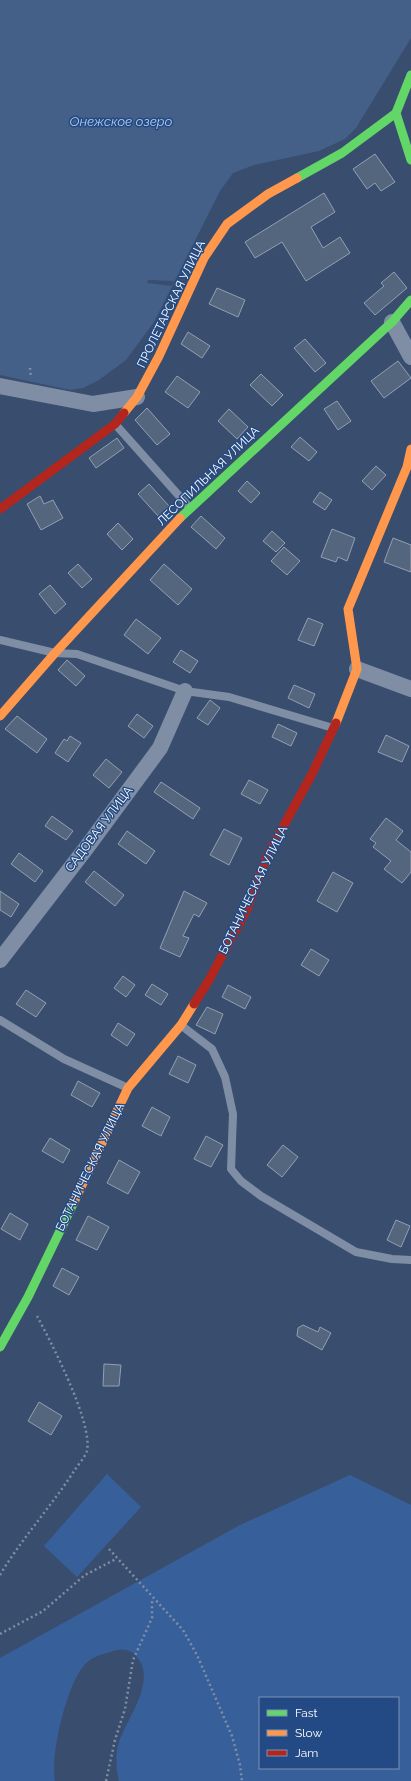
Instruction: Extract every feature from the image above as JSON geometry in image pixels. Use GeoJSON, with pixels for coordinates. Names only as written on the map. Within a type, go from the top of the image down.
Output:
{"type":"FeatureCollection","features":[{"type":"Feature","properties":{"kind":"street"},"geometry":{"type":"LineString","coordinates":[[411,75],[396,113],[411,160]]}},
{"type":"Feature","properties":{"kind":"street","name":"ПРОЛЕТАРСКАЯ УЛИЦА"},"geometry":{"type":"LineString","coordinates":[[0,509],[115,424],[137,397],[159,356],[204,258],[227,224],[268,194],[342,153],[396,113]]}},
{"type":"Feature","properties":{"kind":"street","name":"ЛЕСОПИЛЬНАЯ УЛИЦА"},"geometry":{"type":"LineString","coordinates":[[0,716],[55,653],[189,508],[392,322],[411,300]]}},
{"type":"Feature","properties":{"kind":"street"},"geometry":{"type":"LineString","coordinates":[[392,322],[411,357]]}},
{"type":"Feature","properties":{"kind":"street"},"geometry":{"type":"LineString","coordinates":[[0,386],[93,404],[137,397]]}},
{"type":"Feature","properties":{"kind":"street","name":"БОТАНИЧЕСКАЯ УЛИЦА"},"geometry":{"type":"LineString","coordinates":[[0,1347],[28,1298],[128,1088],[181,1025],[209,980],[247,909],[267,856],[312,774],[334,728],[357,669],[348,609],[407,467],[411,449]]}},
{"type":"Feature","properties":{"kind":"street"},"geometry":{"type":"LineString","coordinates":[[357,669],[411,689]]}},
{"type":"Feature","properties":{"kind":"street","name":"САДОВАЯ УЛИЦА"},"geometry":{"type":"LineString","coordinates":[[0,960],[87,847],[160,748],[185,691]]}},
{"type":"Feature","properties":{"kind":"lane"},"geometry":{"type":"LineString","coordinates":[[115,424],[189,508]]}},
{"type":"Feature","properties":{"kind":"lane"},"geometry":{"type":"LineString","coordinates":[[0,640],[55,653],[77,654],[185,691],[229,697],[334,728]]}},
{"type":"Feature","properties":{"kind":"lane"},"geometry":{"type":"LineString","coordinates":[[0,1020],[64,1059],[128,1088]]}},
{"type":"Feature","properties":{"kind":"lane"},"geometry":{"type":"LineString","coordinates":[[181,1025],[212,1049],[225,1077],[233,1114],[231,1169],[241,1181],[262,1196],[356,1252],[392,1259],[411,1260]]}},
{"type":"Feature","properties":{"kind":"path"},"geometry":{"type":"LineString","coordinates":[[30,368],[31,382]]}},
{"type":"Feature","properties":{"kind":"path"},"geometry":{"type":"LineString","coordinates":[[0,1575],[10,1559],[64,1488],[87,1451],[87,1431],[62,1363],[28,1298]]}},
{"type":"Feature","properties":{"kind":"path"},"geometry":{"type":"LineString","coordinates":[[109,1549],[116,1559],[183,1630],[198,1655],[232,1736],[240,1765],[242,1781]]}},
{"type":"Feature","properties":{"kind":"path"},"geometry":{"type":"LineString","coordinates":[[0,1634],[43,1611],[85,1575],[116,1559]]}},
{"type":"Feature","properties":{"kind":"path"},"geometry":{"type":"LineString","coordinates":[[106,1781],[115,1740],[124,1709],[133,1660],[152,1618],[152,1598]]}},
{"type":"Feature","properties":{"kind":"shaded area"},"geometry":{"type":"Polygon","coordinates":[[[107,1474],[141,1507],[77,1577],[44,1546],[107,1474]]]}},
{"type":"Feature","properties":{"kind":"shaded area"},"geometry":{"type":"Polygon","coordinates":[[[350,1475],[411,1505],[411,1781],[119,1781],[116,1762],[119,1742],[140,1697],[144,1673],[141,1662],[133,1653],[128,1650],[116,1650],[91,1659],[82,1668],[76,1678],[65,1706],[57,1740],[54,1770],[55,1781],[0,1781],[0,1658],[240,1525],[350,1475]]]}},
{"type":"Feature","properties":{"kind":"water","name":"Онежское озеро"},"geometry":{"type":"Polygon","coordinates":[[[0,0],[411,0],[411,38],[356,128],[345,139],[319,151],[254,165],[233,173],[220,191],[154,322],[126,360],[99,380],[83,388],[70,390],[0,375],[0,0]]]}},
{"type":"Feature","properties":{"kind":"pier"},"geometry":{"type":"Polygon","coordinates":[[[148,280],[174,281],[172,286],[147,283],[148,280]]]}},
{"type":"Feature","properties":{"kind":"building"},"geometry":{"type":"Polygon","coordinates":[[[375,154],[395,182],[381,191],[375,183],[367,189],[353,169],[375,154]]]}},
{"type":"Feature","properties":{"kind":"building"},"geometry":{"type":"Polygon","coordinates":[[[324,193],[335,212],[311,227],[323,248],[340,237],[350,253],[306,281],[282,242],[255,258],[245,242],[324,193]]]}},
{"type":"Feature","properties":{"kind":"building"},"geometry":{"type":"Polygon","coordinates":[[[394,272],[407,288],[375,315],[364,303],[384,286],[381,283],[394,272]]]}},
{"type":"Feature","properties":{"kind":"building"},"geometry":{"type":"Polygon","coordinates":[[[217,288],[245,300],[238,317],[209,304],[217,288]]]}},
{"type":"Feature","properties":{"kind":"building"},"geometry":{"type":"Polygon","coordinates":[[[188,332],[210,346],[202,358],[181,344],[188,332]]]}},
{"type":"Feature","properties":{"kind":"building"},"geometry":{"type":"Polygon","coordinates":[[[305,339],[326,363],[315,372],[294,348],[305,339]]]}},
{"type":"Feature","properties":{"kind":"building"},"geometry":{"type":"Polygon","coordinates":[[[398,361],[411,378],[384,398],[371,381],[398,361]]]}},
{"type":"Feature","properties":{"kind":"building"},"geometry":{"type":"Polygon","coordinates":[[[261,374],[283,395],[272,406],[250,385],[261,374]]]}},
{"type":"Feature","properties":{"kind":"building"},"geometry":{"type":"Polygon","coordinates":[[[177,376],[200,392],[188,408],[165,392],[177,376]]]}},
{"type":"Feature","properties":{"kind":"building"},"geometry":{"type":"Polygon","coordinates":[[[337,401],[351,421],[338,430],[324,409],[337,401]]]}},
{"type":"Feature","properties":{"kind":"building"},"geometry":{"type":"Polygon","coordinates":[[[147,408],[170,434],[157,445],[135,420],[147,408]]]}},
{"type":"Feature","properties":{"kind":"building"},"geometry":{"type":"Polygon","coordinates":[[[229,409],[248,427],[237,439],[218,421],[229,409]]]}},
{"type":"Feature","properties":{"kind":"building"},"geometry":{"type":"Polygon","coordinates":[[[300,437],[317,452],[309,461],[291,447],[300,437]]]}},
{"type":"Feature","properties":{"kind":"building"},"geometry":{"type":"Polygon","coordinates":[[[117,438],[124,448],[96,468],[89,458],[117,438]]]}},
{"type":"Feature","properties":{"kind":"building"},"geometry":{"type":"Polygon","coordinates":[[[376,466],[386,475],[372,490],[362,481],[376,466]]]}},
{"type":"Feature","properties":{"kind":"building"},"geometry":{"type":"Polygon","coordinates":[[[247,481],[260,493],[251,503],[238,491],[247,481]]]}},
{"type":"Feature","properties":{"kind":"building"},"geometry":{"type":"Polygon","coordinates":[[[149,484],[170,507],[159,517],[138,494],[149,484]]]}},
{"type":"Feature","properties":{"kind":"building"},"geometry":{"type":"Polygon","coordinates":[[[320,492],[332,500],[325,510],[313,502],[320,492]]]}},
{"type":"Feature","properties":{"kind":"building"},"geometry":{"type":"Polygon","coordinates":[[[40,496],[44,504],[53,500],[63,518],[41,530],[27,504],[40,496]]]}},
{"type":"Feature","properties":{"kind":"building"},"geometry":{"type":"Polygon","coordinates":[[[201,516],[225,538],[216,549],[191,527],[201,516]]]}},
{"type":"Feature","properties":{"kind":"building"},"geometry":{"type":"Polygon","coordinates":[[[118,523],[133,539],[122,550],[107,534],[118,523]]]}},
{"type":"Feature","properties":{"kind":"building"},"geometry":{"type":"Polygon","coordinates":[[[332,529],[355,538],[347,561],[338,557],[336,562],[321,557],[332,529]]]}},
{"type":"Feature","properties":{"kind":"building"},"geometry":{"type":"Polygon","coordinates":[[[272,531],[285,543],[276,552],[263,541],[272,531]]]}},
{"type":"Feature","properties":{"kind":"building"},"geometry":{"type":"Polygon","coordinates":[[[393,538],[411,545],[411,572],[384,562],[393,538]]]}},
{"type":"Feature","properties":{"kind":"building"},"geometry":{"type":"Polygon","coordinates":[[[284,547],[300,561],[287,575],[271,561],[284,547]]]}},
{"type":"Feature","properties":{"kind":"building"},"geometry":{"type":"Polygon","coordinates":[[[78,564],[92,579],[82,588],[68,573],[78,564]]]}},
{"type":"Feature","properties":{"kind":"building"},"geometry":{"type":"Polygon","coordinates":[[[164,564],[192,589],[178,605],[150,580],[164,564]]]}},
{"type":"Feature","properties":{"kind":"building"},"geometry":{"type":"Polygon","coordinates":[[[50,585],[66,604],[55,614],[39,594],[50,585]]]}},
{"type":"Feature","properties":{"kind":"building"},"geometry":{"type":"Polygon","coordinates":[[[308,618],[323,624],[314,646],[298,640],[308,618]]]}},
{"type":"Feature","properties":{"kind":"building"},"geometry":{"type":"Polygon","coordinates":[[[136,619],[161,638],[148,654],[124,635],[136,619]]]}},
{"type":"Feature","properties":{"kind":"building"},"geometry":{"type":"Polygon","coordinates":[[[181,650],[198,661],[190,673],[173,662],[181,650]]]}},
{"type":"Feature","properties":{"kind":"building"},"geometry":{"type":"Polygon","coordinates":[[[67,660],[85,676],[76,686],[58,670],[67,660]]]}},
{"type":"Feature","properties":{"kind":"building"},"geometry":{"type":"Polygon","coordinates":[[[294,685],[315,694],[309,708],[288,698],[294,685]]]}},
{"type":"Feature","properties":{"kind":"building"},"geometry":{"type":"Polygon","coordinates":[[[210,700],[220,708],[208,725],[197,718],[210,700]]]}},
{"type":"Feature","properties":{"kind":"building"},"geometry":{"type":"Polygon","coordinates":[[[137,714],[153,726],[144,738],[128,726],[137,714]]]}},
{"type":"Feature","properties":{"kind":"building"},"geometry":{"type":"Polygon","coordinates":[[[17,716],[47,739],[37,753],[5,729],[17,716]]]}},
{"type":"Feature","properties":{"kind":"building"},"geometry":{"type":"Polygon","coordinates":[[[278,724],[297,733],[291,746],[272,737],[278,724]]]}},
{"type":"Feature","properties":{"kind":"building"},"geometry":{"type":"Polygon","coordinates":[[[386,735],[409,746],[402,762],[378,752],[386,735]]]}},
{"type":"Feature","properties":{"kind":"building"},"geometry":{"type":"Polygon","coordinates":[[[70,736],[81,743],[68,762],[55,753],[64,739],[67,741],[70,736]]]}},
{"type":"Feature","properties":{"kind":"building"},"geometry":{"type":"Polygon","coordinates":[[[106,759],[122,772],[109,788],[93,775],[106,759]]]}},
{"type":"Feature","properties":{"kind":"building"},"geometry":{"type":"Polygon","coordinates":[[[249,780],[268,790],[260,804],[241,794],[249,780]]]}},
{"type":"Feature","properties":{"kind":"building"},"geometry":{"type":"Polygon","coordinates":[[[161,782],[200,808],[193,819],[154,792],[161,782]]]}},
{"type":"Feature","properties":{"kind":"building"},"geometry":{"type":"Polygon","coordinates":[[[52,816],[73,831],[66,840],[45,826],[52,816]]]}},
{"type":"Feature","properties":{"kind":"building"},"geometry":{"type":"Polygon","coordinates":[[[386,818],[403,831],[396,840],[411,852],[411,872],[402,883],[384,869],[391,861],[373,847],[376,843],[370,839],[386,818]]]}},
{"type":"Feature","properties":{"kind":"building"},"geometry":{"type":"Polygon","coordinates":[[[224,829],[242,838],[229,865],[210,855],[224,829]]]}},
{"type":"Feature","properties":{"kind":"building"},"geometry":{"type":"Polygon","coordinates":[[[127,831],[155,851],[146,864],[118,844],[127,831]]]}},
{"type":"Feature","properties":{"kind":"building"},"geometry":{"type":"Polygon","coordinates":[[[19,853],[43,871],[35,882],[11,864],[19,853]]]}},
{"type":"Feature","properties":{"kind":"building"},"geometry":{"type":"Polygon","coordinates":[[[94,871],[124,895],[115,906],[85,882],[94,871]]]}},
{"type":"Feature","properties":{"kind":"building"},"geometry":{"type":"Polygon","coordinates":[[[333,872],[353,883],[337,912],[317,901],[333,872]]]}},
{"type":"Feature","properties":{"kind":"building"},"geometry":{"type":"Polygon","coordinates":[[[0,891],[19,904],[11,917],[0,910],[0,891]]]}},
{"type":"Feature","properties":{"kind":"building"},"geometry":{"type":"Polygon","coordinates":[[[184,891],[207,903],[199,917],[194,914],[183,936],[189,938],[180,957],[160,948],[184,891]]]}},
{"type":"Feature","properties":{"kind":"building"},"geometry":{"type":"Polygon","coordinates":[[[311,949],[329,960],[319,976],[301,965],[311,949]]]}},
{"type":"Feature","properties":{"kind":"building"},"geometry":{"type":"Polygon","coordinates":[[[123,976],[135,985],[126,997],[114,988],[123,976]]]}},
{"type":"Feature","properties":{"kind":"building"},"geometry":{"type":"Polygon","coordinates":[[[152,984],[168,994],[161,1005],[145,995],[152,984]]]}},
{"type":"Feature","properties":{"kind":"building"},"geometry":{"type":"Polygon","coordinates":[[[228,985],[251,997],[245,1009],[222,997],[228,985]]]}},
{"type":"Feature","properties":{"kind":"building"},"geometry":{"type":"Polygon","coordinates":[[[26,990],[46,1003],[36,1017],[16,1004],[26,990]]]}},
{"type":"Feature","properties":{"kind":"building"},"geometry":{"type":"Polygon","coordinates":[[[207,1007],[223,1014],[215,1034],[196,1025],[207,1007]]]}},
{"type":"Feature","properties":{"kind":"building"},"geometry":{"type":"Polygon","coordinates":[[[118,1023],[135,1034],[127,1046],[111,1035],[118,1023]]]}},
{"type":"Feature","properties":{"kind":"building"},"geometry":{"type":"Polygon","coordinates":[[[178,1056],[196,1065],[188,1083],[169,1074],[178,1056]]]}},
{"type":"Feature","properties":{"kind":"building"},"geometry":{"type":"Polygon","coordinates":[[[78,1081],[100,1093],[92,1107],[71,1095],[78,1081]]]}},
{"type":"Feature","properties":{"kind":"building"},"geometry":{"type":"Polygon","coordinates":[[[152,1107],[170,1117],[161,1136],[142,1126],[152,1107]]]}},
{"type":"Feature","properties":{"kind":"building"},"geometry":{"type":"Polygon","coordinates":[[[206,1136],[223,1145],[211,1167],[194,1159],[206,1136]]]}},
{"type":"Feature","properties":{"kind":"building"},"geometry":{"type":"Polygon","coordinates":[[[50,1138],[70,1150],[63,1163],[42,1151],[50,1138]]]}},
{"type":"Feature","properties":{"kind":"building"},"geometry":{"type":"Polygon","coordinates":[[[283,1145],[298,1157],[282,1177],[267,1165],[283,1145]]]}},
{"type":"Feature","properties":{"kind":"building"},"geometry":{"type":"Polygon","coordinates":[[[119,1160],[140,1172],[128,1194],[107,1183],[119,1160]]]}},
{"type":"Feature","properties":{"kind":"building"},"geometry":{"type":"Polygon","coordinates":[[[10,1213],[28,1224],[20,1240],[1,1229],[10,1213]]]}},
{"type":"Feature","properties":{"kind":"building"},"geometry":{"type":"Polygon","coordinates":[[[88,1216],[109,1227],[97,1250],[76,1240],[88,1216]]]}},
{"type":"Feature","properties":{"kind":"building"},"geometry":{"type":"Polygon","coordinates":[[[396,1220],[410,1226],[401,1247],[387,1240],[396,1220]]]}},
{"type":"Feature","properties":{"kind":"building"},"geometry":{"type":"Polygon","coordinates":[[[62,1268],[79,1277],[69,1295],[53,1286],[62,1268]]]}},
{"type":"Feature","properties":{"kind":"building"},"geometry":{"type":"Polygon","coordinates":[[[303,1325],[318,1332],[320,1327],[331,1333],[322,1350],[297,1336],[298,1328],[303,1325]]]}},
{"type":"Feature","properties":{"kind":"building"},"geometry":{"type":"Polygon","coordinates":[[[104,1364],[121,1365],[119,1386],[103,1386],[104,1364]]]}},
{"type":"Feature","properties":{"kind":"building"},"geometry":{"type":"Polygon","coordinates":[[[39,1402],[62,1416],[51,1435],[28,1421],[39,1402]]]}},
{"type":"Feature","properties":{"kind":"traffic: fast"},"geometry":{"type":"LineString","coordinates":[[411,75],[396,113],[411,160]]}},
{"type":"Feature","properties":{"kind":"traffic: fast"},"geometry":{"type":"LineString","coordinates":[[297,178],[342,153],[396,113]]}},
{"type":"Feature","properties":{"kind":"traffic: fast"},"geometry":{"type":"LineString","coordinates":[[180,518],[392,322],[411,300]]}},
{"type":"Feature","properties":{"kind":"traffic: fast"},"geometry":{"type":"LineString","coordinates":[[0,1347],[28,1297],[74,1202]]}},
{"type":"Feature","properties":{"kind":"traffic: slow"},"geometry":{"type":"LineString","coordinates":[[124,413],[137,397],[159,356],[204,258],[227,224],[268,194],[297,178]]}},
{"type":"Feature","properties":{"kind":"traffic: slow"},"geometry":{"type":"LineString","coordinates":[[336,723],[357,669],[348,609],[407,467],[411,449]]}},
{"type":"Feature","properties":{"kind":"traffic: slow"},"geometry":{"type":"LineString","coordinates":[[0,716],[55,653],[180,518]]}},
{"type":"Feature","properties":{"kind":"traffic: slow"},"geometry":{"type":"LineString","coordinates":[[74,1202],[128,1088],[181,1025],[194,1004]]}},
{"type":"Feature","properties":{"kind":"traffic: jam"},"geometry":{"type":"LineString","coordinates":[[0,509],[115,424],[124,413]]}},
{"type":"Feature","properties":{"kind":"traffic: jam"},"geometry":{"type":"LineString","coordinates":[[194,1004],[209,980],[247,909],[267,856],[312,774],[336,723]]}}]}
